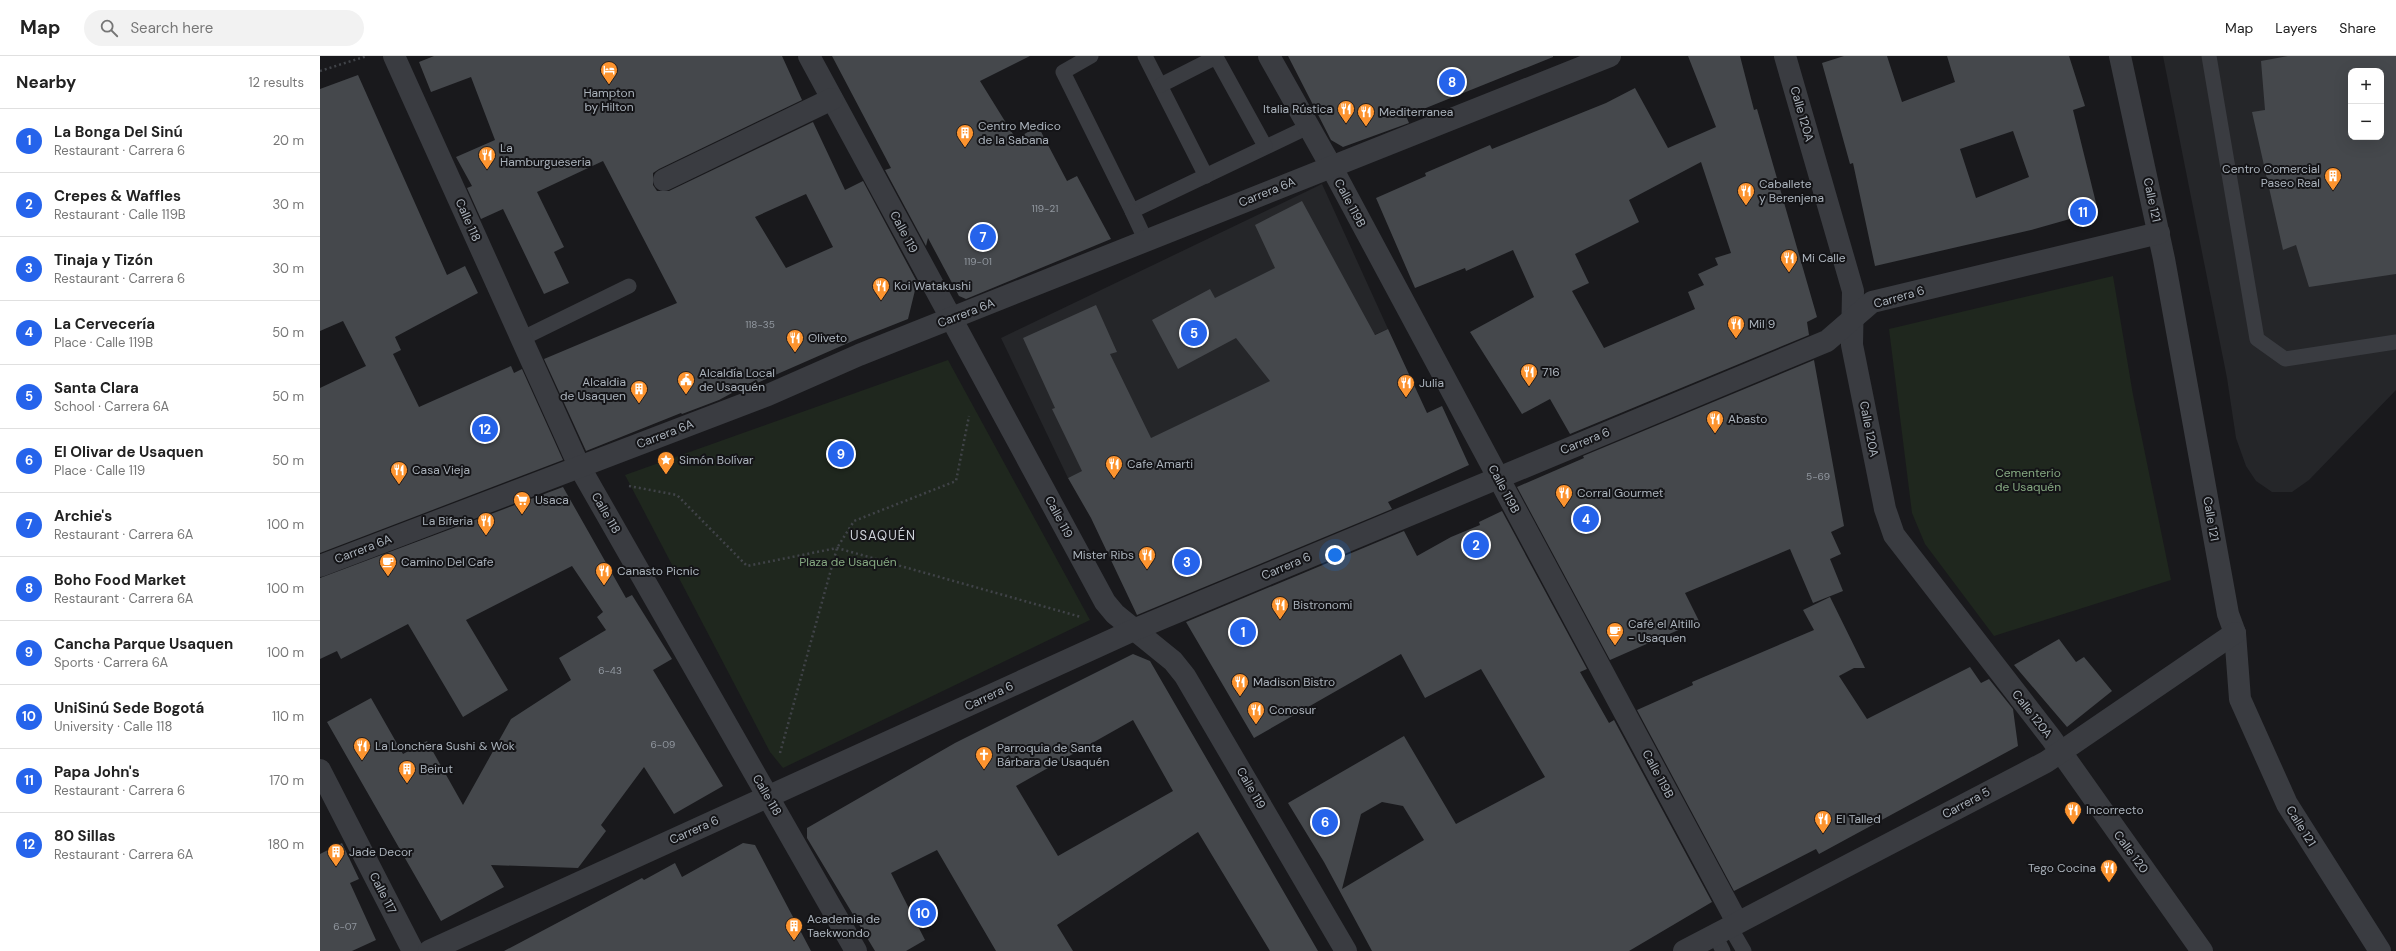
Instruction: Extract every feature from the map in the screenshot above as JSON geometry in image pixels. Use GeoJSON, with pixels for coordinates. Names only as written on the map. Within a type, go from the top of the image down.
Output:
{"type":"FeatureCollection","features":[{"type":"Feature","properties":{"kind":"street","name":"Calle 118"},"geometry":{"type":"LineString","coordinates":[[394,56],[579,466],[856,951]]}},
{"type":"Feature","properties":{"kind":"street","name":"Calle 119"},"geometry":{"type":"LineString","coordinates":[[809,56],[1105,602],[1115,614],[1136,629],[1173,660],[1185,676],[1346,951]]}},
{"type":"Feature","properties":{"kind":"street","name":"Calle 119B"},"geometry":{"type":"LineString","coordinates":[[1269,56],[1332,168],[1497,476],[1726,934]]}},
{"type":"Feature","properties":{"kind":"street","name":"Carrera 6A"},"geometry":{"type":"LineString","coordinates":[[320,566],[768,395],[859,355],[952,320],[1610,56]]}},
{"type":"Feature","properties":{"kind":"street","name":"Calle 120A"},"geometry":{"type":"LineString","coordinates":[[1785,56],[1853,291],[1852,322],[1854,353],[1885,508],[1894,536],[2051,738],[2060,753]]}},
{"type":"Feature","properties":{"kind":"street","name":"Calle 121"},"geometry":{"type":"LineString","coordinates":[[2120,56],[2159,233],[2228,614],[2234,633],[2240,700],[2287,804],[2380,951]]}},
{"type":"Feature","properties":{"kind":"street"},"geometry":{"type":"LineString","coordinates":[[664,180],[832,99]]}},
{"type":"Feature","properties":{"kind":"street","name":"Carrera 6"},"geometry":{"type":"LineString","coordinates":[[429,951],[1136,629],[1497,476],[1827,341],[1852,322],[1872,302],[2159,233]]}},
{"type":"Feature","properties":{"kind":"street","name":"Carrera 5"},"geometry":{"type":"LineString","coordinates":[[1684,951],[1726,934],[2060,753],[2074,741],[2234,633]]}},
{"type":"Feature","properties":{"kind":"street","name":"Calle 120"},"geometry":{"type":"LineString","coordinates":[[2060,753],[2202,951]]}},
{"type":"Feature","properties":{"kind":"street","name":"Calle 117"},"geometry":{"type":"LineString","coordinates":[[320,770],[413,951]]}},
{"type":"Feature","properties":{"kind":"lane"},"geometry":{"type":"LineString","coordinates":[[1092,56],[1063,72],[1146,241]]}},
{"type":"Feature","properties":{"kind":"lane"},"geometry":{"type":"LineString","coordinates":[[1145,56],[1206,176]]}},
{"type":"Feature","properties":{"kind":"lane"},"geometry":{"type":"LineString","coordinates":[[2209,56],[2257,339],[2285,359],[2396,342]]}},
{"type":"Feature","properties":{"kind":"lane"},"geometry":{"type":"LineString","coordinates":[[1160,85],[1216,57],[1265,146]]}},
{"type":"Feature","properties":{"kind":"lane"},"geometry":{"type":"LineString","coordinates":[[1132,211],[1265,146],[1308,127]]}},
{"type":"Feature","properties":{"kind":"lane"},"geometry":{"type":"LineString","coordinates":[[522,339],[629,286]]}},
{"type":"Feature","properties":{"kind":"lane"},"geometry":{"type":"LineString","coordinates":[[1726,934],[1744,951]]}},
{"type":"Feature","properties":{"kind":"path"},"geometry":{"type":"LineString","coordinates":[[320,72],[368,56]]}},
{"type":"Feature","properties":{"kind":"path"},"geometry":{"type":"LineString","coordinates":[[780,753],[838,548],[854,521],[956,481],[969,416]]}},
{"type":"Feature","properties":{"kind":"path"},"geometry":{"type":"LineString","coordinates":[[629,486],[677,495],[747,566],[838,548],[1081,617]]}},
{"type":"Feature","properties":{"kind":"shaded area"},"geometry":{"type":"Polygon","coordinates":[[[2163,56],[2396,56],[2396,390],[2309,480],[2292,492],[2272,492],[2256,481],[2246,466],[2236,438],[2227,378],[2163,56]]]}},
{"type":"Feature","properties":{"kind":"shaded area"},"geometry":{"type":"Polygon","coordinates":[[[1322,184],[1388,329],[1317,359],[1068,478],[1001,338],[1322,184]]]}},
{"type":"Feature","properties":{"kind":"green space","name":"Cementerio de Usaquén"},"geometry":{"type":"Polygon","coordinates":[[[2113,276],[2133,395],[2171,580],[1994,636],[1925,544],[1912,513],[1889,329],[2113,276]]]}},
{"type":"Feature","properties":{"kind":"green space","name":"Plaza de Usaquén"},"geometry":{"type":"Polygon","coordinates":[[[948,360],[1090,620],[783,768],[770,752],[625,475],[948,360]]]}},
{"type":"Feature","properties":{"kind":"building"},"geometry":{"type":"Polygon","coordinates":[[[434,56],[782,56],[802,100],[659,169],[653,173],[653,185],[657,191],[669,191],[813,122],[845,190],[863,181],[917,282],[908,319],[855,340],[757,383],[756,380],[719,400],[682,414],[681,413],[586,451],[544,359],[677,303],[603,161],[537,192],[564,247],[554,252],[569,283],[544,294],[503,209],[481,219],[467,188],[472,186],[456,157],[495,140],[471,77],[431,92],[419,62],[434,56]],[[806,194],[755,217],[786,268],[833,247],[806,194]]]}},
{"type":"Feature","properties":{"kind":"building","name":"Centro Medico de la Sabana"},"geometry":{"type":"Polygon","coordinates":[[[832,56],[1030,56],[980,81],[1016,139],[1038,126],[1067,181],[1077,176],[1111,239],[966,299],[959,296],[928,238],[926,246],[885,170],[891,168],[832,56]]]}},
{"type":"Feature","properties":{"kind":"building"},"geometry":{"type":"Polygon","coordinates":[[[1288,56],[1553,57],[1406,116],[1409,123],[1343,147],[1331,140],[1288,56]]]}},
{"type":"Feature","properties":{"kind":"building"},"geometry":{"type":"Polygon","coordinates":[[[1688,56],[1740,56],[1754,110],[1757,109],[1817,317],[1807,322],[1809,335],[1570,434],[1550,399],[1522,414],[1470,332],[1534,297],[1513,250],[1466,271],[1465,268],[1415,288],[1376,198],[1426,176],[1425,173],[1490,145],[1492,149],[1606,103],[1635,88],[1668,148],[1716,127],[1688,56]],[[1701,162],[1629,200],[1639,222],[1575,254],[1589,283],[1572,291],[1604,348],[1695,309],[1688,292],[1704,285],[1698,274],[1718,265],[1715,258],[1731,253],[1701,162]]]}},
{"type":"Feature","properties":{"kind":"building"},"geometry":{"type":"Polygon","coordinates":[[[1844,56],[1887,56],[1902,102],[1955,82],[1947,56],[2069,56],[2085,106],[2073,110],[2098,211],[2031,230],[1875,266],[1853,163],[1850,164],[1822,63],[1844,56]],[[2013,131],[1960,149],[1976,198],[2029,177],[2013,131]]]}},
{"type":"Feature","properties":{"kind":"building","name":"Centro Comercial Paseo Real"},"geometry":{"type":"Polygon","coordinates":[[[2288,56],[2396,56],[2396,274],[2309,287],[2296,245],[2283,250],[2252,112],[2265,110],[2261,61],[2288,56]]]}},
{"type":"Feature","properties":{"kind":"building"},"geometry":{"type":"Polygon","coordinates":[[[358,75],[447,275],[465,266],[478,293],[395,337],[401,350],[393,354],[419,407],[511,366],[514,373],[522,369],[563,460],[320,553],[320,388],[366,366],[343,321],[320,331],[320,89],[358,75]]]}},
{"type":"Feature","properties":{"kind":"building"},"geometry":{"type":"Polygon","coordinates":[[[1302,201],[1375,335],[1388,329],[1427,413],[1442,406],[1469,465],[1388,502],[1392,509],[1137,615],[1091,518],[1068,478],[1082,471],[1052,409],[1055,408],[1023,338],[1096,305],[1117,352],[1110,354],[1151,438],[1270,381],[1236,338],[1178,369],[1152,320],[1210,289],[1215,298],[1275,268],[1255,225],[1302,201]]]}},
{"type":"Feature","properties":{"kind":"building"},"geometry":{"type":"Polygon","coordinates":[[[1814,360],[1844,526],[1831,532],[1841,554],[1830,559],[1843,591],[1813,603],[1790,549],[1685,593],[1699,621],[1610,660],[1517,487],[1584,458],[1583,456],[1814,360]]]}},
{"type":"Feature","properties":{"kind":"building"},"geometry":{"type":"Polygon","coordinates":[[[563,487],[626,598],[632,595],[672,659],[653,670],[723,786],[674,814],[644,767],[601,825],[606,831],[578,868],[491,865],[504,887],[441,921],[327,722],[371,698],[403,754],[427,741],[463,805],[511,719],[571,680],[559,658],[606,630],[597,617],[603,612],[572,566],[466,620],[508,690],[463,717],[408,624],[341,659],[337,651],[320,659],[320,578],[563,487]]]}},
{"type":"Feature","properties":{"kind":"building"},"geometry":{"type":"Polygon","coordinates":[[[1502,511],[1587,669],[1580,672],[1609,723],[1614,720],[1712,902],[1629,951],[1372,951],[1324,862],[1288,803],[1404,736],[1456,824],[1545,777],[1481,669],[1425,698],[1401,654],[1254,738],[1186,622],[1404,531],[1417,556],[1451,537],[1480,525],[1479,522],[1502,511]],[[1382,802],[1361,814],[1342,889],[1424,840],[1403,806],[1382,802]]]}},
{"type":"Feature","properties":{"kind":"building"},"geometry":{"type":"Polygon","coordinates":[[[1830,597],[1865,668],[1854,668],[1839,676],[1867,719],[1970,667],[1981,683],[1989,679],[2013,709],[2018,746],[1819,854],[1816,849],[1734,891],[1637,710],[1693,685],[1692,682],[1814,630],[1803,610],[1830,597]]]}},
{"type":"Feature","properties":{"kind":"building"},"geometry":{"type":"Polygon","coordinates":[[[2059,639],[2076,662],[2084,657],[2112,691],[2067,727],[2014,665],[2059,639]]]}},
{"type":"Feature","properties":{"kind":"building"},"geometry":{"type":"Polygon","coordinates":[[[1133,654],[1150,661],[1318,951],[1270,951],[1198,832],[1057,925],[1073,951],[996,951],[937,850],[891,873],[925,940],[906,951],[875,951],[807,838],[807,828],[955,743],[1133,654]],[[1133,720],[1016,786],[1058,856],[1173,791],[1133,720]]]}},
{"type":"Feature","properties":{"kind":"building"},"geometry":{"type":"Polygon","coordinates":[[[342,843],[359,879],[350,883],[376,940],[352,951],[320,951],[320,854],[342,843]]]}},
{"type":"Feature","properties":{"kind":"building"},"geometry":{"type":"Polygon","coordinates":[[[743,843],[755,845],[811,951],[504,951],[642,878],[644,880],[675,863],[682,877],[743,843]]]}},
{"type":"Feature","properties":{"kind":"place","name":"Boho Food Market"},"geometry":{"type":"Point","coordinates":[1452,82]}},
{"type":"Feature","properties":{"kind":"place","name":"Hampton by Hilton"},"geometry":{"type":"Point","coordinates":[609,85]}},
{"type":"Feature","properties":{"kind":"place","name":"Italia Rústica"},"geometry":{"type":"Point","coordinates":[1346,124]}},
{"type":"Feature","properties":{"kind":"place","name":"Mediterranea"},"geometry":{"type":"Point","coordinates":[1366,127]}},
{"type":"Feature","properties":{"kind":"place","name":"Centro Medico de la Sabana"},"geometry":{"type":"Point","coordinates":[965,148]}},
{"type":"Feature","properties":{"kind":"place","name":"La Hamburgueseria"},"geometry":{"type":"Point","coordinates":[487,170]}},
{"type":"Feature","properties":{"kind":"place","name":"Centro Comercial Paseo Real"},"geometry":{"type":"Point","coordinates":[2333,191]}},
{"type":"Feature","properties":{"kind":"place","name":"Caballete y Berenjena"},"geometry":{"type":"Point","coordinates":[1746,206]}},
{"type":"Feature","properties":{"kind":"place","name":"Papa John's"},"geometry":{"type":"Point","coordinates":[2083,212]}},
{"type":"Feature","properties":{"kind":"place","name":"Archie's"},"geometry":{"type":"Point","coordinates":[983,237]}},
{"type":"Feature","properties":{"kind":"place","name":"Mi Calle"},"geometry":{"type":"Point","coordinates":[1789,273]}},
{"type":"Feature","properties":{"kind":"place","name":"Koi Watakushi"},"geometry":{"type":"Point","coordinates":[881,301]}},
{"type":"Feature","properties":{"kind":"place","name":"Santa Clara"},"geometry":{"type":"Point","coordinates":[1194,333]}},
{"type":"Feature","properties":{"kind":"place","name":"Mil 9"},"geometry":{"type":"Point","coordinates":[1736,339]}},
{"type":"Feature","properties":{"kind":"place","name":"Oliveto"},"geometry":{"type":"Point","coordinates":[795,353]}},
{"type":"Feature","properties":{"kind":"place","name":"716"},"geometry":{"type":"Point","coordinates":[1529,387]}},
{"type":"Feature","properties":{"kind":"place","name":"Alcaldía Local de Usaquén"},"geometry":{"type":"Point","coordinates":[686,395]}},
{"type":"Feature","properties":{"kind":"place","name":"Julia"},"geometry":{"type":"Point","coordinates":[1406,398]}},
{"type":"Feature","properties":{"kind":"place","name":"Alcaldia de Usaquen"},"geometry":{"type":"Point","coordinates":[639,404]}},
{"type":"Feature","properties":{"kind":"place","name":"80 Sillas"},"geometry":{"type":"Point","coordinates":[485,429]}},
{"type":"Feature","properties":{"kind":"place","name":"Abasto"},"geometry":{"type":"Point","coordinates":[1715,434]}},
{"type":"Feature","properties":{"kind":"place","name":"Cancha Parque Usaquen"},"geometry":{"type":"Point","coordinates":[841,454]}},
{"type":"Feature","properties":{"kind":"place","name":"Simón Bolívar"},"geometry":{"type":"Point","coordinates":[666,475]}},
{"type":"Feature","properties":{"kind":"place","name":"Cafe Amarti"},"geometry":{"type":"Point","coordinates":[1114,479]}},
{"type":"Feature","properties":{"kind":"place","name":"Casa Vieja"},"geometry":{"type":"Point","coordinates":[399,485]}},
{"type":"Feature","properties":{"kind":"place","name":"Corral Gourmet"},"geometry":{"type":"Point","coordinates":[1564,508]}},
{"type":"Feature","properties":{"kind":"place","name":"Usaca"},"geometry":{"type":"Point","coordinates":[522,515]}},
{"type":"Feature","properties":{"kind":"place","name":"La Cervecería"},"geometry":{"type":"Point","coordinates":[1586,519]}},
{"type":"Feature","properties":{"kind":"place","name":"La Biferia"},"geometry":{"type":"Point","coordinates":[486,536]}},
{"type":"Feature","properties":{"kind":"place","name":"Crepes & Waffles"},"geometry":{"type":"Point","coordinates":[1476,545]}},
{"type":"Feature","properties":{"kind":"place","name":"Tinaja y Tizón"},"geometry":{"type":"Point","coordinates":[1187,562]}},
{"type":"Feature","properties":{"kind":"place","name":"Mister Ribs"},"geometry":{"type":"Point","coordinates":[1147,570]}},
{"type":"Feature","properties":{"kind":"place","name":"Camino Del Cafe"},"geometry":{"type":"Point","coordinates":[388,577]}},
{"type":"Feature","properties":{"kind":"place","name":"Canasto Picnic"},"geometry":{"type":"Point","coordinates":[604,586]}},
{"type":"Feature","properties":{"kind":"place","name":"Bistronomi"},"geometry":{"type":"Point","coordinates":[1280,620]}},
{"type":"Feature","properties":{"kind":"place","name":"La Bonga Del Sinú"},"geometry":{"type":"Point","coordinates":[1243,632]}},
{"type":"Feature","properties":{"kind":"place","name":"Café el Altillo - Usaquen"},"geometry":{"type":"Point","coordinates":[1615,646]}},
{"type":"Feature","properties":{"kind":"place","name":"Madison Bistro"},"geometry":{"type":"Point","coordinates":[1240,697]}},
{"type":"Feature","properties":{"kind":"place","name":"Conosur"},"geometry":{"type":"Point","coordinates":[1256,725]}},
{"type":"Feature","properties":{"kind":"place","name":"La Lonchera Sushi & Wok"},"geometry":{"type":"Point","coordinates":[362,761]}},
{"type":"Feature","properties":{"kind":"place","name":"Parroquia de Santa Bárbara de Usaquén"},"geometry":{"type":"Point","coordinates":[984,770]}},
{"type":"Feature","properties":{"kind":"place","name":"Beirut"},"geometry":{"type":"Point","coordinates":[407,784]}},
{"type":"Feature","properties":{"kind":"place","name":"El Olivar de Usaquen"},"geometry":{"type":"Point","coordinates":[1325,822]}},
{"type":"Feature","properties":{"kind":"place","name":"Incorrecto"},"geometry":{"type":"Point","coordinates":[2073,825]}},
{"type":"Feature","properties":{"kind":"place","name":"El Talled"},"geometry":{"type":"Point","coordinates":[1823,834]}},
{"type":"Feature","properties":{"kind":"place","name":"Jade Decor"},"geometry":{"type":"Point","coordinates":[336,867]}},
{"type":"Feature","properties":{"kind":"place","name":"Tego Cocina"},"geometry":{"type":"Point","coordinates":[2109,883]}},
{"type":"Feature","properties":{"kind":"place","name":"UniSinú Sede Bogotá"},"geometry":{"type":"Point","coordinates":[923,913]}},
{"type":"Feature","properties":{"kind":"place","name":"Academia de Taekwondo"},"geometry":{"type":"Point","coordinates":[794,941]}},
{"type":"Feature","properties":{"kind":"district","name":"USAQUÉN"},"geometry":{"type":"Point","coordinates":[883,535]}}]}
